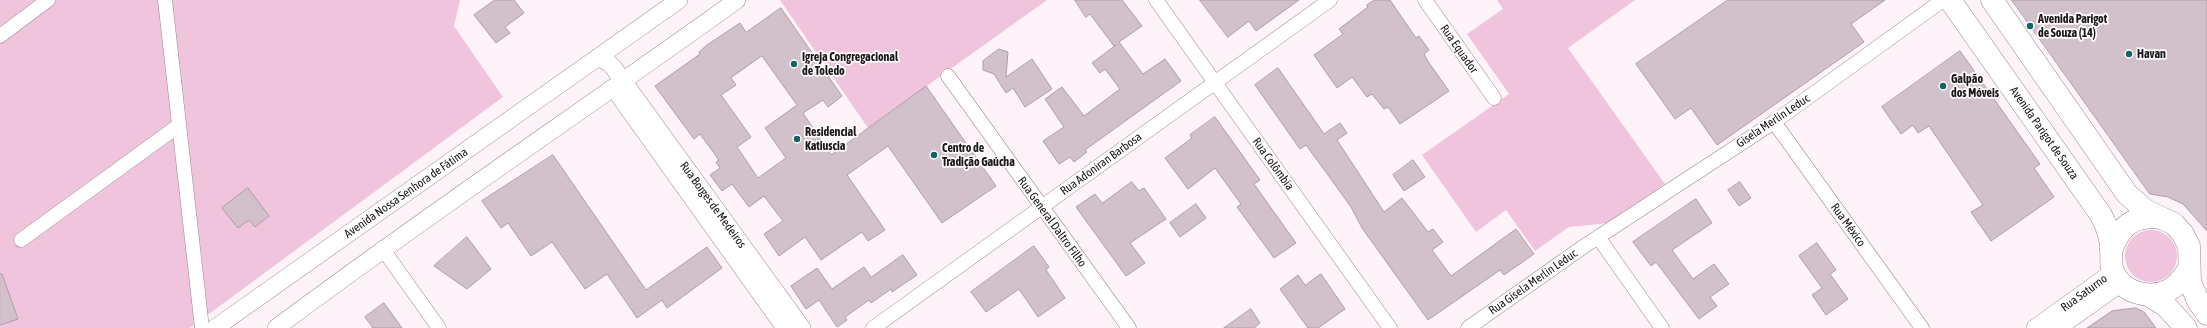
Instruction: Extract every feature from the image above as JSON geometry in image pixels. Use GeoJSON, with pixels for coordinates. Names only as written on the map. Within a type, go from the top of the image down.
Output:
{"type":"FeatureCollection","features":[{"type":"Feature","properties":{"kind":"main road","name":"Avenida Parigot de Souza"},"geometry":{"type":"LineString","coordinates":[[1950,0],[2102,215],[2108,228],[2115,269]]}},
{"type":"Feature","properties":{"kind":"main road"},"geometry":{"type":"LineString","coordinates":[[1992,0],[2127,194],[2145,210],[2174,224],[2183,234],[2189,246],[2188,270],[2193,291],[2207,314]]}},
{"type":"Feature","properties":{"kind":"main road"},"geometry":{"type":"LineString","coordinates":[[2159,217],[2145,217],[2124,227],[2117,236],[2115,269],[2128,289],[2148,295],[2165,305],[2186,328]]}},
{"type":"Feature","properties":{"kind":"main road"},"geometry":{"type":"LineString","coordinates":[[2148,295],[2169,290],[2178,284],[2188,270]]}},
{"type":"Feature","properties":{"kind":"street"},"geometry":{"type":"LineString","coordinates":[[0,36],[48,0]]}},
{"type":"Feature","properties":{"kind":"street"},"geometry":{"type":"LineString","coordinates":[[165,0],[178,126],[202,328]]}},
{"type":"Feature","properties":{"kind":"street","name":"Avenida Nossa Senhora de Fátima"},"geometry":{"type":"LineString","coordinates":[[214,328],[679,0]]}},
{"type":"Feature","properties":{"kind":"street"},"geometry":{"type":"LineString","coordinates":[[276,328],[382,248],[619,85],[737,0]]}},
{"type":"Feature","properties":{"kind":"street","name":"Rua Colômbia"},"geometry":{"type":"LineString","coordinates":[[1156,0],[1390,328]]}},
{"type":"Feature","properties":{"kind":"street","name":"Rua Adoniran Barbosa"},"geometry":{"type":"LineString","coordinates":[[872,328],[1330,0]]}},
{"type":"Feature","properties":{"kind":"street","name":"Rua Equador"},"geometry":{"type":"LineString","coordinates":[[1425,0],[1494,98]]}},
{"type":"Feature","properties":{"kind":"street","name":"Gisela Merlin Leduc"},"geometry":{"type":"LineString","coordinates":[[1598,237],[1774,122],[1943,0]]}},
{"type":"Feature","properties":{"kind":"street"},"geometry":{"type":"LineString","coordinates":[[598,57],[599,68],[619,85]]}},
{"type":"Feature","properties":{"kind":"street","name":"Rua General Daltro Filho"},"geometry":{"type":"LineString","coordinates":[[948,76],[1128,328]]}},
{"type":"Feature","properties":{"kind":"street","name":"Rua Borges de Medeiros"},"geometry":{"type":"LineString","coordinates":[[619,85],[785,328]]}},
{"type":"Feature","properties":{"kind":"street","name":"Rua Borges de Medeiros"},"geometry":{"type":"LineString","coordinates":[[619,85],[802,328]]}},
{"type":"Feature","properties":{"kind":"street","name":"Rua México"},"geometry":{"type":"LineString","coordinates":[[1774,122],[1922,328]]}},
{"type":"Feature","properties":{"kind":"street"},"geometry":{"type":"LineString","coordinates":[[21,240],[178,126]]}},
{"type":"Feature","properties":{"kind":"street"},"geometry":{"type":"LineString","coordinates":[[1598,237],[1662,328]]}},
{"type":"Feature","properties":{"kind":"street","name":"Rua Gisela Merlin Leduc"},"geometry":{"type":"LineString","coordinates":[[1468,328],[1598,237]]}},
{"type":"Feature","properties":{"kind":"street"},"geometry":{"type":"LineString","coordinates":[[382,248],[439,328]]}},
{"type":"Feature","properties":{"kind":"street","name":"Rua Saturno"},"geometry":{"type":"LineString","coordinates":[[2035,328],[2115,269]]}},
{"type":"Feature","properties":{"kind":"street","name":"Rua Saturno"},"geometry":{"type":"LineString","coordinates":[[2058,328],[2115,269]]}},
{"type":"Feature","properties":{"kind":"shaded area"},"geometry":{"type":"Polygon","coordinates":[[[0,0],[460,0],[454,26],[503,97],[190,328],[0,328],[0,0]]]}},
{"type":"Feature","properties":{"kind":"shaded area"},"geometry":{"type":"Polygon","coordinates":[[[780,0],[1047,0],[868,128],[780,0]]]}},
{"type":"Feature","properties":{"kind":"shaded area"},"geometry":{"type":"Polygon","coordinates":[[[1497,0],[1635,0],[1568,48],[1665,184],[1610,223],[1569,227],[1535,251],[1506,210],[1476,232],[1422,155],[1509,94],[1467,34],[1503,9],[1497,0]]]}},
{"type":"Feature","properties":{"kind":"shaded area"},"geometry":{"type":"Polygon","coordinates":[[[2151,230],[2165,234],[2173,242],[2177,256],[2173,270],[2165,278],[2151,282],[2137,278],[2129,270],[2125,256],[2129,242],[2137,234],[2151,230]]]}},
{"type":"Feature","properties":{"kind":"building"},"geometry":{"type":"Polygon","coordinates":[[[495,0],[514,0],[524,13],[505,27],[510,33],[496,43],[474,15],[495,0]]]}},
{"type":"Feature","properties":{"kind":"building"},"geometry":{"type":"Polygon","coordinates":[[[1075,0],[1122,0],[1142,26],[1119,42],[1143,74],[1165,59],[1181,81],[1085,150],[1087,152],[1074,162],[1070,157],[1059,164],[1043,141],[1064,127],[1045,99],[1062,87],[1084,116],[1120,89],[1105,69],[1100,73],[1092,63],[1116,45],[1114,46],[1090,14],[1086,17],[1075,0]]]}},
{"type":"Feature","properties":{"kind":"building"},"geometry":{"type":"Polygon","coordinates":[[[1200,0],[1299,0],[1256,31],[1249,21],[1228,37],[1200,0]]]}},
{"type":"Feature","properties":{"kind":"building"},"geometry":{"type":"Polygon","coordinates":[[[1375,0],[1390,0],[1416,38],[1419,36],[1429,50],[1424,54],[1449,91],[1400,124],[1388,107],[1384,109],[1372,94],[1367,97],[1352,77],[1337,88],[1314,55],[1343,34],[1339,29],[1375,0]]]}},
{"type":"Feature","properties":{"kind":"building"},"geometry":{"type":"Polygon","coordinates":[[[1728,0],[1885,0],[1851,24],[1864,42],[1717,145],[1691,108],[1675,119],[1636,64],[1728,0]]]}},
{"type":"Feature","properties":{"kind":"building","name":"Havan"},"geometry":{"type":"Polygon","coordinates":[[[2012,0],[2207,0],[2207,231],[2183,204],[2168,197],[2150,194],[2012,0]]]}},
{"type":"Feature","properties":{"kind":"building"},"geometry":{"type":"Polygon","coordinates":[[[781,8],[842,96],[828,107],[823,100],[803,113],[831,155],[926,86],[996,186],[942,223],[888,146],[847,175],[885,230],[868,241],[862,232],[821,260],[805,237],[779,256],[764,234],[783,221],[764,196],[749,207],[732,184],[722,191],[710,175],[720,168],[716,162],[719,160],[700,134],[694,139],[655,86],[700,54],[699,52],[707,45],[740,23],[746,32],[781,8]],[[762,56],[731,78],[736,85],[721,95],[751,137],[737,147],[758,178],[786,158],[765,128],[797,105],[762,56]]]}},
{"type":"Feature","properties":{"kind":"building"},"geometry":{"type":"Polygon","coordinates":[[[999,49],[1008,52],[1006,77],[1032,59],[1052,89],[1025,107],[1013,88],[1006,93],[994,74],[983,70],[983,61],[999,49]]]}},
{"type":"Feature","properties":{"kind":"building"},"geometry":{"type":"Polygon","coordinates":[[[1960,51],[2040,164],[2034,168],[2054,197],[1991,241],[1971,212],[1983,205],[1929,126],[1918,133],[1913,125],[1901,134],[1882,107],[1960,51]]]}},
{"type":"Feature","properties":{"kind":"building"},"geometry":{"type":"Polygon","coordinates":[[[1278,68],[1324,134],[1340,123],[1347,133],[1337,140],[1384,212],[1402,198],[1428,232],[1433,229],[1443,242],[1432,250],[1451,276],[1516,229],[1534,254],[1504,275],[1500,270],[1428,320],[1362,228],[1351,207],[1306,145],[1300,149],[1255,85],[1278,68]]]}},
{"type":"Feature","properties":{"kind":"building"},"geometry":{"type":"Polygon","coordinates":[[[1215,117],[1260,180],[1254,184],[1296,243],[1274,258],[1237,207],[1241,204],[1215,168],[1188,189],[1165,158],[1192,138],[1190,135],[1215,117]]]}},
{"type":"Feature","properties":{"kind":"building"},"geometry":{"type":"Polygon","coordinates":[[[553,155],[646,290],[707,247],[722,268],[667,308],[662,300],[637,318],[607,274],[585,289],[552,242],[531,256],[508,223],[501,228],[482,201],[553,155]]]}},
{"type":"Feature","properties":{"kind":"building"},"geometry":{"type":"Polygon","coordinates":[[[1413,160],[1425,177],[1404,191],[1393,175],[1413,160]]]}},
{"type":"Feature","properties":{"kind":"building"},"geometry":{"type":"Polygon","coordinates":[[[1132,182],[1139,191],[1144,188],[1166,219],[1130,243],[1145,263],[1126,276],[1076,207],[1095,194],[1102,203],[1132,182]]]}},
{"type":"Feature","properties":{"kind":"building"},"geometry":{"type":"Polygon","coordinates":[[[1740,182],[1751,198],[1739,206],[1728,190],[1740,182]]]}},
{"type":"Feature","properties":{"kind":"building"},"geometry":{"type":"Polygon","coordinates":[[[248,188],[269,216],[255,227],[249,220],[238,228],[222,208],[248,188]]]}},
{"type":"Feature","properties":{"kind":"building"},"geometry":{"type":"Polygon","coordinates":[[[1696,199],[1712,223],[1672,250],[1693,279],[1714,264],[1729,284],[1710,297],[1717,306],[1699,319],[1656,262],[1651,266],[1633,242],[1696,199]]]}},
{"type":"Feature","properties":{"kind":"building"},"geometry":{"type":"Polygon","coordinates":[[[1196,204],[1206,218],[1180,237],[1170,223],[1196,204]]]}},
{"type":"Feature","properties":{"kind":"building"},"geometry":{"type":"Polygon","coordinates":[[[467,237],[491,269],[467,289],[434,266],[467,237]]]}},
{"type":"Feature","properties":{"kind":"building"},"geometry":{"type":"Polygon","coordinates":[[[1817,243],[1836,270],[1830,274],[1848,299],[1826,315],[1812,295],[1822,288],[1799,256],[1817,243]]]}},
{"type":"Feature","properties":{"kind":"building"},"geometry":{"type":"Polygon","coordinates":[[[1034,246],[1049,267],[1046,270],[1065,298],[1038,317],[1019,289],[986,312],[971,292],[1034,246]]]}},
{"type":"Feature","properties":{"kind":"building"},"geometry":{"type":"Polygon","coordinates":[[[903,255],[917,275],[892,292],[891,289],[871,303],[869,300],[845,317],[847,320],[837,327],[819,300],[806,309],[791,286],[817,268],[832,289],[864,267],[871,277],[903,255]]]}},
{"type":"Feature","properties":{"kind":"building"},"geometry":{"type":"Polygon","coordinates":[[[0,274],[2,274],[18,319],[0,325],[0,274]]]}},
{"type":"Feature","properties":{"kind":"building"},"geometry":{"type":"Polygon","coordinates":[[[1321,274],[1345,309],[1318,328],[1308,328],[1280,289],[1298,275],[1305,285],[1321,274]]]}},
{"type":"Feature","properties":{"kind":"building"},"geometry":{"type":"Polygon","coordinates":[[[384,303],[402,328],[373,328],[365,317],[384,303]]]}},
{"type":"Feature","properties":{"kind":"building"},"geometry":{"type":"Polygon","coordinates":[[[2136,308],[2144,312],[2156,328],[2087,328],[2112,311],[2136,308]]]}},
{"type":"Feature","properties":{"kind":"building"},"geometry":{"type":"Polygon","coordinates":[[[1251,309],[1260,323],[1254,328],[1224,328],[1251,309]]]}},
{"type":"Feature","properties":{"kind":"place","name":"Avenida Parigot de Souza (14)"},"geometry":{"type":"Point","coordinates":[2030,26]}},
{"type":"Feature","properties":{"kind":"place","name":"Havan"},"geometry":{"type":"Point","coordinates":[2129,54]}},
{"type":"Feature","properties":{"kind":"place","name":"Igreja Congregacional de Toledo"},"geometry":{"type":"Point","coordinates":[794,64]}},
{"type":"Feature","properties":{"kind":"place","name":"Galpão dos Móveis"},"geometry":{"type":"Point","coordinates":[1943,86]}},
{"type":"Feature","properties":{"kind":"place","name":"Residencial Katiuscia"},"geometry":{"type":"Point","coordinates":[797,139]}},
{"type":"Feature","properties":{"kind":"place","name":"Centro de Tradição Gaúcha"},"geometry":{"type":"Point","coordinates":[934,155]}}]}
